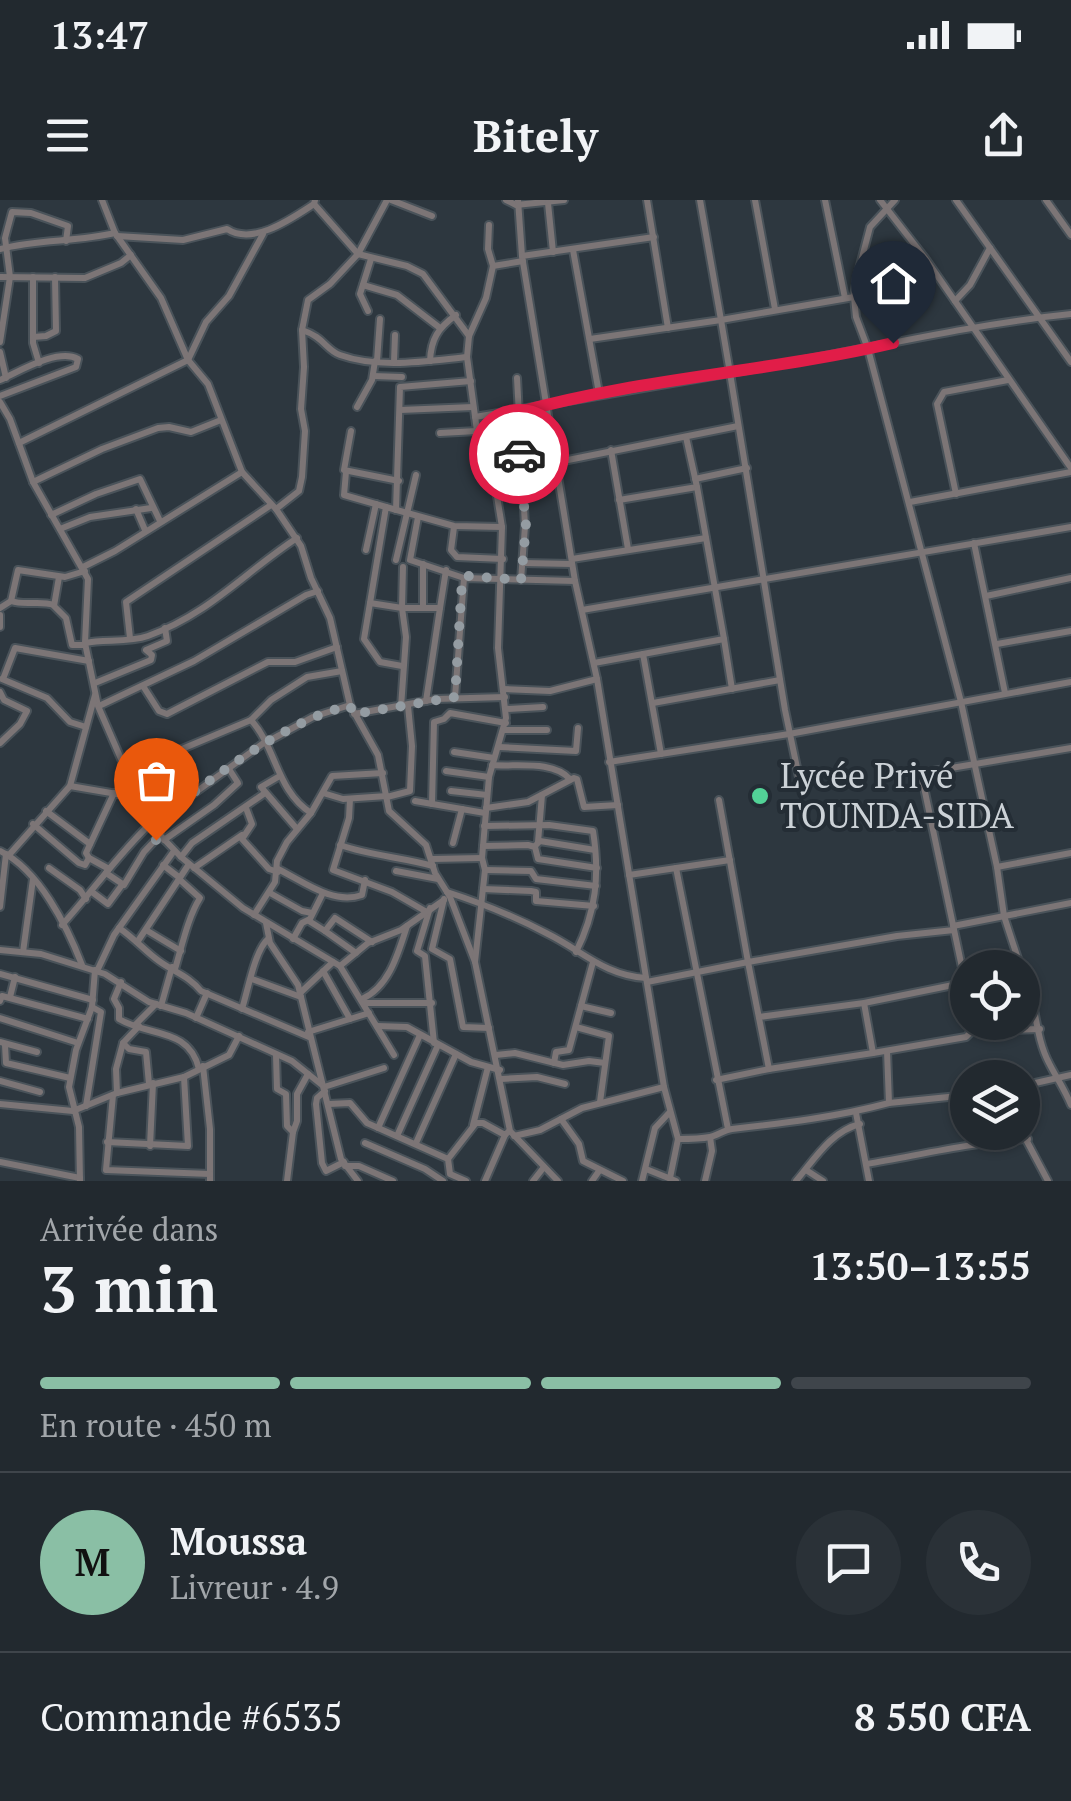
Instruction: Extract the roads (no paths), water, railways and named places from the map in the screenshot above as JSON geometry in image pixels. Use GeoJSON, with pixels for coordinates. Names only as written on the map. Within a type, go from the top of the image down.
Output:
{"type":"FeatureCollection","features":[{"type":"Feature","properties":{"kind":"street"},"geometry":{"type":"LineString","coordinates":[[102,200],[116,235],[161,298],[188,360],[208,384],[242,472],[297,538],[336,647],[350,706],[374,744],[391,814],[418,835],[475,962],[500,1070],[509,1134],[488,1177],[501,1181]]}},
{"type":"Feature","properties":{"kind":"street"},"geometry":{"type":"LineString","coordinates":[[95,683],[151,660],[152,654],[142,651],[134,638],[126,602],[299,491],[305,431],[301,408],[302,330],[308,298],[330,284],[358,254],[389,200],[432,216]]}},
{"type":"Feature","properties":{"kind":"street"},"geometry":{"type":"LineString","coordinates":[[506,200],[548,204],[564,200]]}},
{"type":"Feature","properties":{"kind":"street"},"geometry":{"type":"LineString","coordinates":[[647,200],[668,328]]}},
{"type":"Feature","properties":{"kind":"street"},"geometry":{"type":"LineString","coordinates":[[700,200],[801,787]]}},
{"type":"Feature","properties":{"kind":"street"},"geometry":{"type":"LineString","coordinates":[[756,200],[775,309]]}},
{"type":"Feature","properties":{"kind":"street"},"geometry":{"type":"LineString","coordinates":[[825,200],[849,297],[868,348],[910,502],[961,702],[1004,916],[1016,950]]}},
{"type":"Feature","properties":{"kind":"street"},"geometry":{"type":"LineString","coordinates":[[880,200],[1071,470],[910,502]]}},
{"type":"Feature","properties":{"kind":"street"},"geometry":{"type":"LineString","coordinates":[[849,297],[870,227],[895,200]]}},
{"type":"Feature","properties":{"kind":"street"},"geometry":{"type":"LineString","coordinates":[[956,200],[1071,362]]}},
{"type":"Feature","properties":{"kind":"street"},"geometry":{"type":"LineString","coordinates":[[1046,200],[1071,235]]}},
{"type":"Feature","properties":{"kind":"street"},"geometry":{"type":"LineString","coordinates":[[18,444],[188,360],[206,322],[229,296],[263,234],[314,202],[358,254],[418,270],[469,336]]}},
{"type":"Feature","properties":{"kind":"street"},"geometry":{"type":"LineString","coordinates":[[517,203],[575,581],[597,679],[664,1087],[678,1139],[673,1180],[646,1169]]}},
{"type":"Feature","properties":{"kind":"street"},"geometry":{"type":"LineString","coordinates":[[548,204],[553,252]]}},
{"type":"Feature","properties":{"kind":"street"},"geometry":{"type":"LineString","coordinates":[[0,342],[10,278],[3,248],[12,210],[68,226],[66,241]]}},
{"type":"Feature","properties":{"kind":"street"},"geometry":{"type":"LineString","coordinates":[[475,962],[485,870],[482,858],[489,777],[505,726],[506,709],[498,648],[502,527],[474,417],[467,357],[469,336],[486,298],[493,266],[488,249],[489,225]]}},
{"type":"Feature","properties":{"kind":"street"},"geometry":{"type":"LineString","coordinates":[[3,248],[116,235],[182,240],[224,229],[238,234],[263,234]]}},
{"type":"Feature","properties":{"kind":"street"},"geometry":{"type":"LineString","coordinates":[[493,266],[553,252],[654,238]]}},
{"type":"Feature","properties":{"kind":"street"},"geometry":{"type":"LineString","coordinates":[[955,302],[970,285],[990,248]]}},
{"type":"Feature","properties":{"kind":"street"},"geometry":{"type":"LineString","coordinates":[[574,250],[599,393]]}},
{"type":"Feature","properties":{"kind":"street"},"geometry":{"type":"LineString","coordinates":[[0,277],[85,278],[130,256]]}},
{"type":"Feature","properties":{"kind":"street"},"geometry":{"type":"LineString","coordinates":[[368,311],[360,297],[371,259]]}},
{"type":"Feature","properties":{"kind":"street"},"geometry":{"type":"LineString","coordinates":[[33,276],[32,337],[39,363]]}},
{"type":"Feature","properties":{"kind":"street"},"geometry":{"type":"LineString","coordinates":[[32,337],[56,331],[55,277]]}},
{"type":"Feature","properties":{"kind":"street"},"geometry":{"type":"LineString","coordinates":[[364,285],[397,294],[440,328]]}},
{"type":"Feature","properties":{"kind":"street"},"geometry":{"type":"LineString","coordinates":[[590,339],[849,297]]}},
{"type":"Feature","properties":{"kind":"street"},"geometry":{"type":"LineString","coordinates":[[474,417],[519,412],[599,393],[918,337],[1071,314]]}},
{"type":"Feature","properties":{"kind":"street"},"geometry":{"type":"LineString","coordinates":[[430,361],[432,341],[456,315]]}},
{"type":"Feature","properties":{"kind":"street"},"geometry":{"type":"LineString","coordinates":[[357,407],[376,361],[380,320]]}},
{"type":"Feature","properties":{"kind":"street"},"geometry":{"type":"LineString","coordinates":[[302,330],[321,336],[336,353],[376,361],[467,357]]}},
{"type":"Feature","properties":{"kind":"street"},"geometry":{"type":"LineString","coordinates":[[394,362],[395,335]]}},
{"type":"Feature","properties":{"kind":"street"},"geometry":{"type":"LineString","coordinates":[[0,352],[3,379],[70,355],[77,356],[79,362],[76,367],[0,399],[33,482],[88,579],[85,644],[98,706],[135,790],[162,837],[177,854],[254,915],[336,964],[394,1055]]}},
{"type":"Feature","properties":{"kind":"street"},"geometry":{"type":"LineString","coordinates":[[372,376],[402,377]]}},
{"type":"Feature","properties":{"kind":"street"},"geometry":{"type":"LineString","coordinates":[[517,378],[526,526],[521,580]]}},
{"type":"Feature","properties":{"kind":"street"},"geometry":{"type":"LineString","coordinates":[[956,494],[937,404],[939,396],[1008,380]]}},
{"type":"Feature","properties":{"kind":"street"},"geometry":{"type":"LineString","coordinates":[[396,510],[400,387],[470,381]]}},
{"type":"Feature","properties":{"kind":"street"},"geometry":{"type":"LineString","coordinates":[[400,410],[473,408]]}},
{"type":"Feature","properties":{"kind":"street"},"geometry":{"type":"LineString","coordinates":[[33,482],[158,428],[191,432],[221,420]]}},
{"type":"Feature","properties":{"kind":"street"},"geometry":{"type":"LineString","coordinates":[[558,462],[738,426]]}},
{"type":"Feature","properties":{"kind":"street"},"geometry":{"type":"LineString","coordinates":[[350,430],[344,495],[454,526],[502,527]]}},
{"type":"Feature","properties":{"kind":"street"},"geometry":{"type":"LineString","coordinates":[[440,433],[478,430]]}},
{"type":"Feature","properties":{"kind":"street"},"geometry":{"type":"LineString","coordinates":[[686,437],[732,689]]}},
{"type":"Feature","properties":{"kind":"street"},"geometry":{"type":"LineString","coordinates":[[611,450],[628,549]]}},
{"type":"Feature","properties":{"kind":"street"},"geometry":{"type":"LineString","coordinates":[[619,500],[747,468]]}},
{"type":"Feature","properties":{"kind":"street"},"geometry":{"type":"LineString","coordinates":[[0,627],[0,612],[10,601],[18,570],[48,572],[58,577],[84,569],[242,472]]}},
{"type":"Feature","properties":{"kind":"street"},"geometry":{"type":"LineString","coordinates":[[346,472],[399,480]]}},
{"type":"Feature","properties":{"kind":"street"},"geometry":{"type":"LineString","coordinates":[[396,560],[416,475]]}},
{"type":"Feature","properties":{"kind":"street"},"geometry":{"type":"LineString","coordinates":[[51,516],[96,494],[140,479],[160,521]]}},
{"type":"Feature","properties":{"kind":"street"},"geometry":{"type":"LineString","coordinates":[[366,550],[376,504]]}},
{"type":"Feature","properties":{"kind":"street"},"geometry":{"type":"LineString","coordinates":[[386,507],[364,642],[382,664],[402,666]]}},
{"type":"Feature","properties":{"kind":"street"},"geometry":{"type":"LineString","coordinates":[[60,529],[90,517],[152,508]]}},
{"type":"Feature","properties":{"kind":"street"},"geometry":{"type":"LineString","coordinates":[[136,509],[145,530]]}},
{"type":"Feature","properties":{"kind":"street"},"geometry":{"type":"LineString","coordinates":[[418,517],[409,558],[423,564],[464,578],[575,581]]}},
{"type":"Feature","properties":{"kind":"street"},"geometry":{"type":"LineString","coordinates":[[454,526],[451,550],[457,557],[502,559]]}},
{"type":"Feature","properties":{"kind":"street"},"geometry":{"type":"LineString","coordinates":[[582,610],[1071,527]]}},
{"type":"Feature","properties":{"kind":"street"},"geometry":{"type":"LineString","coordinates":[[10,601],[54,605],[66,618],[72,645],[134,638],[165,628],[228,593],[253,573],[258,563],[297,538]]}},
{"type":"Feature","properties":{"kind":"street"},"geometry":{"type":"LineString","coordinates":[[523,563],[572,562],[706,538]]}},
{"type":"Feature","properties":{"kind":"street"},"geometry":{"type":"LineString","coordinates":[[974,542],[1005,693]]}},
{"type":"Feature","properties":{"kind":"street"},"geometry":{"type":"LineString","coordinates":[[423,564],[424,608]]}},
{"type":"Feature","properties":{"kind":"street"},"geometry":{"type":"LineString","coordinates":[[323,793],[350,799],[410,791],[412,746],[402,666],[406,637],[403,568]]}},
{"type":"Feature","properties":{"kind":"street"},"geometry":{"type":"LineString","coordinates":[[426,701],[446,570]]}},
{"type":"Feature","properties":{"kind":"street"},"geometry":{"type":"LineString","coordinates":[[54,605],[58,577]]}},
{"type":"Feature","properties":{"kind":"street"},"geometry":{"type":"LineString","coordinates":[[455,697],[464,578]]}},
{"type":"Feature","properties":{"kind":"street"},"geometry":{"type":"LineString","coordinates":[[986,596],[1071,578]]}},
{"type":"Feature","properties":{"kind":"street"},"geometry":{"type":"LineString","coordinates":[[98,706],[194,662],[318,591]]}},
{"type":"Feature","properties":{"kind":"street"},"geometry":{"type":"LineString","coordinates":[[370,602],[402,608],[440,608]]}},
{"type":"Feature","properties":{"kind":"street"},"geometry":{"type":"LineString","coordinates":[[147,651],[167,641],[165,628]]}},
{"type":"Feature","properties":{"kind":"street"},"geometry":{"type":"LineString","coordinates":[[998,644],[1071,631]]}},
{"type":"Feature","properties":{"kind":"street"},"geometry":{"type":"LineString","coordinates":[[594,662],[724,639]]}},
{"type":"Feature","properties":{"kind":"street"},"geometry":{"type":"LineString","coordinates":[[143,686],[159,710],[167,714],[264,663],[295,662],[336,647]]}},
{"type":"Feature","properties":{"kind":"street"},"geometry":{"type":"LineString","coordinates":[[86,727],[70,722],[47,698],[1,679],[16,648],[89,661]]}},
{"type":"Feature","properties":{"kind":"street"},"geometry":{"type":"LineString","coordinates":[[643,654],[661,754]]}},
{"type":"Feature","properties":{"kind":"street"},"geometry":{"type":"LineString","coordinates":[[127,772],[252,720],[270,700],[308,676],[342,671]]}},
{"type":"Feature","properties":{"kind":"street"},"geometry":{"type":"LineString","coordinates":[[354,714],[455,697],[550,691],[597,679]]}},
{"type":"Feature","properties":{"kind":"street"},"geometry":{"type":"LineString","coordinates":[[653,703],[780,680]]}},
{"type":"Feature","properties":{"kind":"street"},"geometry":{"type":"LineString","coordinates":[[610,762],[789,734],[1071,682]]}},
{"type":"Feature","properties":{"kind":"street"},"geometry":{"type":"LineString","coordinates":[[0,692],[4,700],[27,711],[20,724],[0,743]]}},
{"type":"Feature","properties":{"kind":"street"},"geometry":{"type":"LineString","coordinates":[[0,908],[5,853],[70,786],[96,694]]}},
{"type":"Feature","properties":{"kind":"street"},"geometry":{"type":"LineString","coordinates":[[62,924],[153,822],[265,742],[313,717],[350,706]]}},
{"type":"Feature","properties":{"kind":"street"},"geometry":{"type":"LineString","coordinates":[[506,709],[543,707]]}},
{"type":"Feature","properties":{"kind":"street"},"geometry":{"type":"LineString","coordinates":[[432,804],[434,722],[450,713],[505,726],[548,730]]}},
{"type":"Feature","properties":{"kind":"street"},"geometry":{"type":"LineString","coordinates":[[252,720],[278,776],[293,798],[310,812]]}},
{"type":"Feature","properties":{"kind":"street"},"geometry":{"type":"LineString","coordinates":[[499,746],[576,751],[578,728]]}},
{"type":"Feature","properties":{"kind":"street"},"geometry":{"type":"LineString","coordinates":[[958,950],[921,773],[1070,748],[1071,756]]}},
{"type":"Feature","properties":{"kind":"street"},"geometry":{"type":"LineString","coordinates":[[454,752],[493,762],[561,771],[570,780]]}},
{"type":"Feature","properties":{"kind":"street"},"geometry":{"type":"LineString","coordinates":[[92,892],[108,904],[162,837],[238,784],[229,769]]}},
{"type":"Feature","properties":{"kind":"street"},"geometry":{"type":"LineString","coordinates":[[446,771],[489,777]]}},
{"type":"Feature","properties":{"kind":"street"},"geometry":{"type":"LineString","coordinates":[[254,915],[270,892],[277,861],[332,776],[383,773]]}},
{"type":"Feature","properties":{"kind":"street"},"geometry":{"type":"LineString","coordinates":[[278,776],[262,784],[265,793],[297,829]]}},
{"type":"Feature","properties":{"kind":"street"},"geometry":{"type":"LineString","coordinates":[[415,800],[462,810],[486,810],[542,796],[577,779],[584,807],[618,806]]}},
{"type":"Feature","properties":{"kind":"street"},"geometry":{"type":"LineString","coordinates":[[70,786],[124,794],[135,790]]}},
{"type":"Feature","properties":{"kind":"street"},"geometry":{"type":"LineString","coordinates":[[452,792],[487,795]]}},
{"type":"Feature","properties":{"kind":"street"},"geometry":{"type":"LineString","coordinates":[[114,793],[86,853],[122,885]]}},
{"type":"Feature","properties":{"kind":"street"},"geometry":{"type":"LineString","coordinates":[[0,1162],[80,1179],[79,1127],[73,1111],[70,1078],[92,1003],[96,971],[119,928],[163,865],[265,793]]}},
{"type":"Feature","properties":{"kind":"street"},"geometry":{"type":"LineString","coordinates":[[542,796],[538,859],[596,868]]}},
{"type":"Feature","properties":{"kind":"street"},"geometry":{"type":"LineString","coordinates":[[350,799],[349,818],[333,870],[365,880],[427,910]]}},
{"type":"Feature","properties":{"kind":"street"},"geometry":{"type":"LineString","coordinates":[[719,800],[769,1070]]}},
{"type":"Feature","properties":{"kind":"street"},"geometry":{"type":"LineString","coordinates":[[138,941],[179,878],[252,824],[246,808]]}},
{"type":"Feature","properties":{"kind":"street"},"geometry":{"type":"LineString","coordinates":[[453,843],[462,810]]}},
{"type":"Feature","properties":{"kind":"street"},"geometry":{"type":"LineString","coordinates":[[46,811],[90,844]]}},
{"type":"Feature","properties":{"kind":"street"},"geometry":{"type":"LineString","coordinates":[[33,824],[79,863],[85,865],[88,858]]}},
{"type":"Feature","properties":{"kind":"street"},"geometry":{"type":"LineString","coordinates":[[484,826],[593,830],[594,906],[576,952]]}},
{"type":"Feature","properties":{"kind":"street"},"geometry":{"type":"LineString","coordinates":[[243,834],[242,839],[252,853],[269,869],[323,893],[352,900],[362,895],[365,880]]}},
{"type":"Feature","properties":{"kind":"street"},"geometry":{"type":"LineString","coordinates":[[483,846],[537,844],[596,850]]}},
{"type":"Feature","properties":{"kind":"street"},"geometry":{"type":"LineString","coordinates":[[340,845],[374,856],[433,862],[482,858]]}},
{"type":"Feature","properties":{"kind":"street"},"geometry":{"type":"LineString","coordinates":[[997,867],[1071,852]]}},
{"type":"Feature","properties":{"kind":"street"},"geometry":{"type":"LineString","coordinates":[[5,853],[33,879],[82,965]]}},
{"type":"Feature","properties":{"kind":"street"},"geometry":{"type":"LineString","coordinates":[[630,875],[730,860]]}},
{"type":"Feature","properties":{"kind":"street"},"geometry":{"type":"LineString","coordinates":[[121,982],[114,999],[121,1021],[137,1025],[182,1041],[193,1050],[201,1068],[210,1178],[106,1170],[116,1069],[123,1043],[137,1025],[158,1005],[200,898],[163,865]]}},
{"type":"Feature","properties":{"kind":"street"},"geometry":{"type":"LineString","coordinates":[[49,868],[80,890],[86,900]]}},
{"type":"Feature","properties":{"kind":"street"},"geometry":{"type":"LineString","coordinates":[[676,868],[728,1129]]}},
{"type":"Feature","properties":{"kind":"street"},"geometry":{"type":"LineString","coordinates":[[485,870],[531,872],[536,879],[596,886]]}},
{"type":"Feature","properties":{"kind":"street"},"geometry":{"type":"LineString","coordinates":[[396,871],[438,879]]}},
{"type":"Feature","properties":{"kind":"street"},"geometry":{"type":"LineString","coordinates":[[23,952],[33,879]]}},
{"type":"Feature","properties":{"kind":"street"},"geometry":{"type":"LineString","coordinates":[[483,888],[531,890],[536,892],[536,901],[594,906]]}},
{"type":"Feature","properties":{"kind":"street"},"geometry":{"type":"LineString","coordinates":[[270,892],[302,911],[356,953]]}},
{"type":"Feature","properties":{"kind":"street"},"geometry":{"type":"LineString","coordinates":[[293,939],[323,893]]}},
{"type":"Feature","properties":{"kind":"street"},"geometry":{"type":"LineString","coordinates":[[447,896],[432,949],[450,958],[463,1027],[489,1028]]}},
{"type":"Feature","properties":{"kind":"street"},"geometry":{"type":"LineString","coordinates":[[300,995],[323,972],[407,925],[447,896],[481,904],[547,933],[593,962],[624,976],[646,980],[954,928],[1071,903]]}},
{"type":"Feature","properties":{"kind":"street"},"geometry":{"type":"LineString","coordinates":[[397,1136],[436,1044],[425,956],[416,951],[427,910]]}},
{"type":"Feature","properties":{"kind":"street"},"geometry":{"type":"LineString","coordinates":[[326,931],[335,918],[372,942]]}},
{"type":"Feature","properties":{"kind":"street"},"geometry":{"type":"LineString","coordinates":[[266,923],[268,939],[300,995],[329,1104],[332,1130],[344,1164],[358,1181]]}},
{"type":"Feature","properties":{"kind":"street"},"geometry":{"type":"LineString","coordinates":[[363,1001],[386,978],[407,925]]}},
{"type":"Feature","properties":{"kind":"street"},"geometry":{"type":"LineString","coordinates":[[119,928],[206,993],[308,1034],[369,1013]]}},
{"type":"Feature","properties":{"kind":"street"},"geometry":{"type":"LineString","coordinates":[[146,930],[181,951]]}},
{"type":"Feature","properties":{"kind":"street"},"geometry":{"type":"LineString","coordinates":[[149,950],[155,936]]}},
{"type":"Feature","properties":{"kind":"street"},"geometry":{"type":"LineString","coordinates":[[242,1009],[258,951],[268,939]]}},
{"type":"Feature","properties":{"kind":"street"},"geometry":{"type":"LineString","coordinates":[[0,950],[82,965],[121,982],[158,1005],[276,1054],[323,1088]]}},
{"type":"Feature","properties":{"kind":"street"},"geometry":{"type":"LineString","coordinates":[[554,1063],[556,1052],[568,1050],[593,962]]}},
{"type":"Feature","properties":{"kind":"street"},"geometry":{"type":"LineString","coordinates":[[323,972],[350,1019]]}},
{"type":"Feature","properties":{"kind":"street"},"geometry":{"type":"LineString","coordinates":[[0,974],[92,1003],[102,1012],[86,1106]]}},
{"type":"Feature","properties":{"kind":"street"},"geometry":{"type":"LineString","coordinates":[[16,977],[3,998],[88,1019]]}},
{"type":"Feature","properties":{"kind":"street"},"geometry":{"type":"LineString","coordinates":[[252,979],[300,995]]}},
{"type":"Feature","properties":{"kind":"street"},"geometry":{"type":"LineString","coordinates":[[759,1016],[864,1003],[950,986]]}},
{"type":"Feature","properties":{"kind":"street"},"geometry":{"type":"LineString","coordinates":[[196,1018],[206,993]]}},
{"type":"Feature","properties":{"kind":"street"},"geometry":{"type":"LineString","coordinates":[[363,1001],[432,1004]]}},
{"type":"Feature","properties":{"kind":"street"},"geometry":{"type":"LineString","coordinates":[[864,1003],[873,1054]]}},
{"type":"Feature","properties":{"kind":"street"},"geometry":{"type":"LineString","coordinates":[[581,1006],[611,1013]]}},
{"type":"Feature","properties":{"kind":"street"},"geometry":{"type":"LineString","coordinates":[[0,1018],[78,1044]]}},
{"type":"Feature","properties":{"kind":"street"},"geometry":{"type":"LineString","coordinates":[[378,1026],[407,1027],[456,1054],[500,1070]]}},
{"type":"Feature","properties":{"kind":"street"},"geometry":{"type":"LineString","coordinates":[[576,1027],[609,1036],[600,1102]]}},
{"type":"Feature","properties":{"kind":"street"},"geometry":{"type":"LineString","coordinates":[[1040,1029],[1048,1062],[1071,1105]]}},
{"type":"Feature","properties":{"kind":"street"},"geometry":{"type":"LineString","coordinates":[[0,1104],[73,1111],[115,1094],[184,1077],[229,1055],[239,1036]]}},
{"type":"Feature","properties":{"kind":"street"},"geometry":{"type":"LineString","coordinates":[[378,1128],[420,1036]]}},
{"type":"Feature","properties":{"kind":"street"},"geometry":{"type":"LineString","coordinates":[[716,1080],[950,1040]]}},
{"type":"Feature","properties":{"kind":"street"},"geometry":{"type":"LineString","coordinates":[[37,1052],[2,1043],[6,1063],[70,1078]]}},
{"type":"Feature","properties":{"kind":"street"},"geometry":{"type":"LineString","coordinates":[[123,1043],[146,1052],[151,1084],[150,1146]]}},
{"type":"Feature","properties":{"kind":"street"},"geometry":{"type":"LineString","coordinates":[[887,1051],[888,1103]]}},
{"type":"Feature","properties":{"kind":"street"},"geometry":{"type":"LineString","coordinates":[[496,1055],[515,1053],[554,1063],[605,1063]]}},
{"type":"Feature","properties":{"kind":"street"},"geometry":{"type":"LineString","coordinates":[[276,1054],[276,1089],[286,1094],[287,1126],[292,1132]]}},
{"type":"Feature","properties":{"kind":"street"},"geometry":{"type":"LineString","coordinates":[[416,1144],[456,1054]]}},
{"type":"Feature","properties":{"kind":"street"},"geometry":{"type":"LineString","coordinates":[[447,1179],[448,1159],[472,1126],[488,1067]]}},
{"type":"Feature","properties":{"kind":"street"},"geometry":{"type":"LineString","coordinates":[[384,1068],[323,1088],[316,1104],[326,1171],[344,1164],[360,1166],[393,1181]]}},
{"type":"Feature","properties":{"kind":"street"},"geometry":{"type":"LineString","coordinates":[[286,1181],[297,1121],[297,1094],[308,1074]]}},
{"type":"Feature","properties":{"kind":"street"},"geometry":{"type":"LineString","coordinates":[[1040,1082],[1071,1075]]}},
{"type":"Feature","properties":{"kind":"street"},"geometry":{"type":"LineString","coordinates":[[108,1142],[188,1146],[184,1077]]}},
{"type":"Feature","properties":{"kind":"street"},"geometry":{"type":"LineString","coordinates":[[501,1079],[536,1077],[565,1084]]}},
{"type":"Feature","properties":{"kind":"street"},"geometry":{"type":"LineString","coordinates":[[0,1081],[40,1092]]}},
{"type":"Feature","properties":{"kind":"street"},"geometry":{"type":"LineString","coordinates":[[509,1134],[540,1130],[600,1102],[664,1087]]}},
{"type":"Feature","properties":{"kind":"street"},"geometry":{"type":"LineString","coordinates":[[678,1139],[856,1113],[888,1103],[950,1097]]}},
{"type":"Feature","properties":{"kind":"street"},"geometry":{"type":"LineString","coordinates":[[329,1104],[348,1102],[362,1120],[448,1159]]}},
{"type":"Feature","properties":{"kind":"street"},"geometry":{"type":"LineString","coordinates":[[642,1181],[655,1128],[670,1113]]}},
{"type":"Feature","properties":{"kind":"street"},"geometry":{"type":"LineString","coordinates":[[856,1113],[869,1181]]}},
{"type":"Feature","properties":{"kind":"street"},"geometry":{"type":"LineString","coordinates":[[561,1119],[579,1144],[584,1161],[623,1181]]}},
{"type":"Feature","properties":{"kind":"street"},"geometry":{"type":"LineString","coordinates":[[472,1126],[482,1122],[509,1134],[558,1181]]}},
{"type":"Feature","properties":{"kind":"street"},"geometry":{"type":"LineString","coordinates":[[796,1181],[831,1141],[860,1124]]}},
{"type":"Feature","properties":{"kind":"street"},"geometry":{"type":"LineString","coordinates":[[705,1181],[710,1136]]}},
{"type":"Feature","properties":{"kind":"street"},"geometry":{"type":"LineString","coordinates":[[365,1143],[447,1179],[466,1181]]}},
{"type":"Feature","properties":{"kind":"street"},"geometry":{"type":"LineString","coordinates":[[866,1164],[950,1149]]}},
{"type":"Feature","properties":{"kind":"street"},"geometry":{"type":"LineString","coordinates":[[1033,1150],[1048,1181]]}},
{"type":"Feature","properties":{"kind":"street"},"geometry":{"type":"LineString","coordinates":[[534,1181],[544,1167]]}},
{"type":"Feature","properties":{"kind":"street"},"geometry":{"type":"LineString","coordinates":[[806,1170],[823,1181]]}},
{"type":"Feature","properties":{"kind":"street"},"geometry":{"type":"LineString","coordinates":[[592,1181],[598,1171]]}},
{"type":"Feature","properties":{"kind":"place","name":"Lycée Privé TOUNDA-SIDA"},"geometry":{"type":"Point","coordinates":[760,796]}}]}
